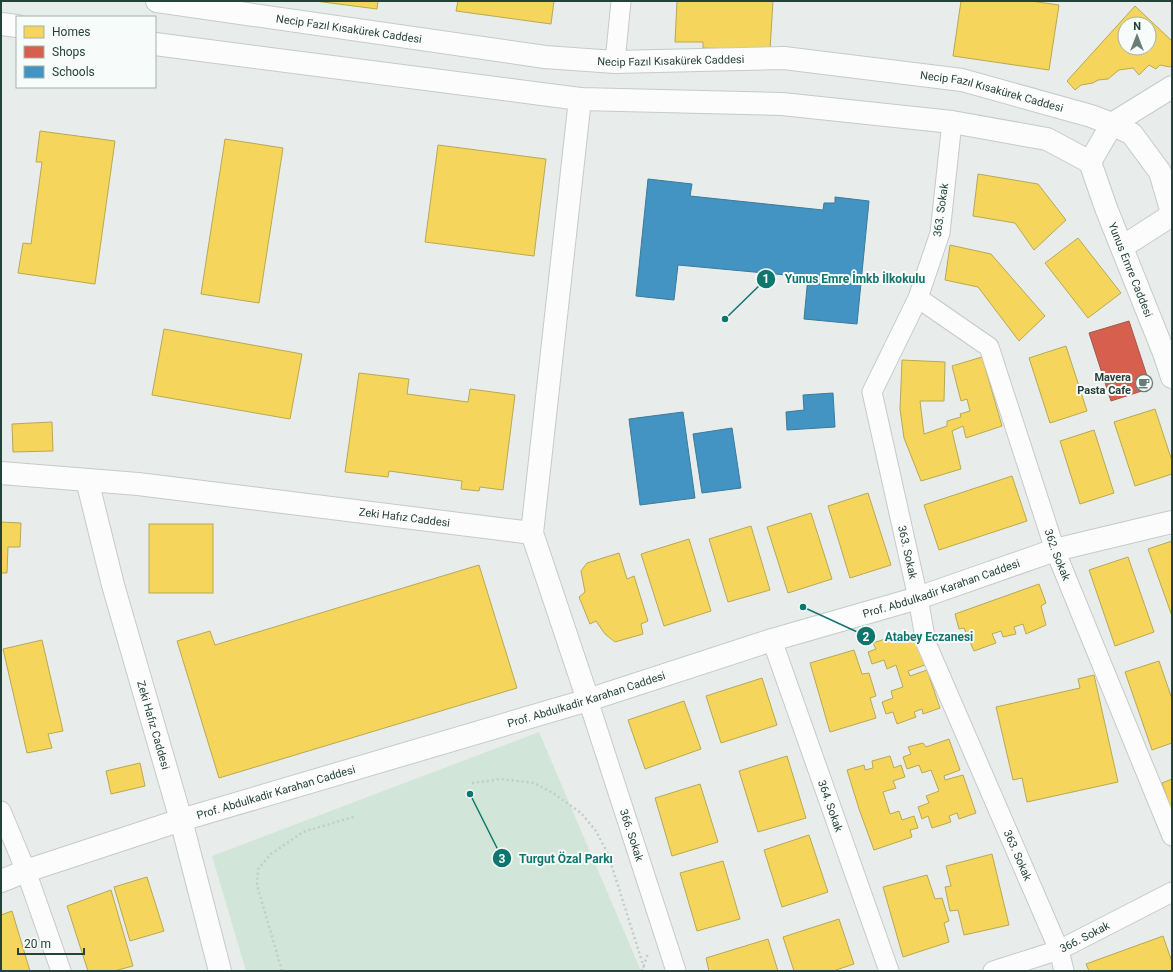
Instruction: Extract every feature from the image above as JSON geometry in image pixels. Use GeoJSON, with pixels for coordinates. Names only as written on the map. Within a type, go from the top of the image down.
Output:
{"type":"FeatureCollection","features":[{"type":"Feature","properties":{"kind":"main road","name":"Necip Fazıl Kısakürek Caddesi"},"geometry":{"type":"LineString","coordinates":[[157,1],[545,57],[615,62],[784,58],[962,80],[1091,116],[1132,134],[1160,172],[1172,214]]}},
{"type":"Feature","properties":{"kind":"main road"},"geometry":{"type":"LineString","coordinates":[[1,24],[16,26]]}},
{"type":"Feature","properties":{"kind":"main road"},"geometry":{"type":"LineString","coordinates":[[156,44],[580,99],[782,104],[952,122],[1047,139],[1090,162],[1112,124],[1172,87]]}},
{"type":"Feature","properties":{"kind":"main road"},"geometry":{"type":"LineString","coordinates":[[580,99],[532,533],[588,700]]}},
{"type":"Feature","properties":{"kind":"main road","name":"Yunus Emre Caddesi"},"geometry":{"type":"LineString","coordinates":[[1090,162],[1164,352],[1172,377]]}},
{"type":"Feature","properties":{"kind":"main road"},"geometry":{"type":"LineString","coordinates":[[1122,247],[1172,214]]}},
{"type":"Feature","properties":{"kind":"main road","name":"Zeki Hafız Caddesi"},"geometry":{"type":"LineString","coordinates":[[1,473],[138,484],[532,533]]}},
{"type":"Feature","properties":{"kind":"main road","name":"Zeki Hafız Caddesi"},"geometry":{"type":"LineString","coordinates":[[87,480],[113,585],[181,820],[220,971]]}},
{"type":"Feature","properties":{"kind":"main road","name":"Prof. Abdulkadir Karahan Caddesi"},"geometry":{"type":"LineString","coordinates":[[1,881],[26,871],[181,820],[588,700],[772,640],[918,598],[1055,550],[1172,522]]}},
{"type":"Feature","properties":{"kind":"street"},"geometry":{"type":"LineString","coordinates":[[615,62],[621,1]]}},
{"type":"Feature","properties":{"kind":"street","name":"363. Sokak"},"geometry":{"type":"LineString","coordinates":[[952,122],[940,233],[918,298],[872,392],[918,598],[926,643],[1058,950],[1064,971]]}},
{"type":"Feature","properties":{"kind":"street","name":"362. Sokak"},"geometry":{"type":"LineString","coordinates":[[918,298],[989,347],[1055,550],[1172,836]]}},
{"type":"Feature","properties":{"kind":"street","name":"364. Sokak"},"geometry":{"type":"LineString","coordinates":[[772,640],[888,971]]}},
{"type":"Feature","properties":{"kind":"street","name":"366. Sokak"},"geometry":{"type":"LineString","coordinates":[[588,700],[676,971]]}},
{"type":"Feature","properties":{"kind":"street"},"geometry":{"type":"LineString","coordinates":[[1,812],[26,871],[61,971]]}},
{"type":"Feature","properties":{"kind":"street","name":"366. Sokak"},"geometry":{"type":"LineString","coordinates":[[992,971],[1058,950],[1172,892]]}},
{"type":"Feature","properties":{"kind":"path"},"geometry":{"type":"LineString","coordinates":[[472,783],[501,779],[534,783],[553,793],[581,813],[596,831],[608,854],[645,971]]}},
{"type":"Feature","properties":{"kind":"path"},"geometry":{"type":"LineString","coordinates":[[282,971],[257,885],[258,869],[272,854],[303,832],[356,816]]}},
{"type":"Feature","properties":{"kind":"green space"},"geometry":{"type":"Polygon","coordinates":[[[539,732],[641,971],[246,971],[212,856],[539,732]]]}},
{"type":"Feature","properties":{"kind":"building: Homes"},"geometry":{"type":"Polygon","coordinates":[[[315,1],[378,1],[377,9],[315,1]]]}},
{"type":"Feature","properties":{"kind":"building: Homes"},"geometry":{"type":"Polygon","coordinates":[[[458,1],[554,1],[551,24],[456,11],[458,1]]]}},
{"type":"Feature","properties":{"kind":"building: Homes"},"geometry":{"type":"Polygon","coordinates":[[[677,1],[773,1],[770,50],[703,48],[703,42],[675,42],[677,1]]]}},
{"type":"Feature","properties":{"kind":"building: Homes"},"geometry":{"type":"Polygon","coordinates":[[[961,1],[1031,1],[1059,5],[1049,70],[953,56],[961,1]]]}},
{"type":"Feature","properties":{"kind":"building: Homes"},"geometry":{"type":"Polygon","coordinates":[[[1135,6],[1146,16],[1126,16],[1135,6]]]}},
{"type":"Feature","properties":{"kind":"building: Homes"},"geometry":{"type":"Polygon","coordinates":[[[1117,26],[1117,56],[1157,56],[1157,27],[1172,41],[1172,65],[1170,67],[1160,65],[1156,69],[1149,65],[1139,75],[1133,68],[1119,70],[1108,79],[1081,85],[1075,90],[1067,81],[1117,26]]]}},
{"type":"Feature","properties":{"kind":"building: Homes"},"geometry":{"type":"Polygon","coordinates":[[[40,131],[115,141],[95,284],[18,273],[23,243],[31,244],[42,162],[36,162],[40,131]]]}},
{"type":"Feature","properties":{"kind":"building: Homes"},"geometry":{"type":"Polygon","coordinates":[[[225,139],[283,148],[259,303],[201,294],[225,139]]]}},
{"type":"Feature","properties":{"kind":"building: Homes"},"geometry":{"type":"Polygon","coordinates":[[[438,145],[546,159],[534,256],[425,242],[438,145]]]}},
{"type":"Feature","properties":{"kind":"building: Homes"},"geometry":{"type":"Polygon","coordinates":[[[978,174],[1038,184],[1066,220],[1034,250],[1015,223],[973,216],[978,174]]]}},
{"type":"Feature","properties":{"kind":"building: Homes"},"geometry":{"type":"Polygon","coordinates":[[[1078,238],[1121,293],[1088,318],[1045,263],[1078,238]]]}},
{"type":"Feature","properties":{"kind":"building: Homes"},"geometry":{"type":"Polygon","coordinates":[[[950,245],[991,254],[1045,316],[1019,341],[978,287],[945,280],[950,245]]]}},
{"type":"Feature","properties":{"kind":"building: Homes"},"geometry":{"type":"Polygon","coordinates":[[[164,329],[302,354],[290,419],[152,395],[164,329]]]}},
{"type":"Feature","properties":{"kind":"building: Homes"},"geometry":{"type":"Polygon","coordinates":[[[1066,346],[1087,411],[1050,423],[1029,358],[1066,346]]]}},
{"type":"Feature","properties":{"kind":"building: Homes"},"geometry":{"type":"Polygon","coordinates":[[[982,357],[1002,426],[966,438],[963,426],[952,431],[961,469],[921,481],[904,438],[900,409],[902,360],[945,362],[944,401],[920,401],[924,434],[947,426],[947,421],[961,417],[960,414],[970,411],[967,399],[961,401],[952,366],[982,357]]]}},
{"type":"Feature","properties":{"kind":"building: Homes"},"geometry":{"type":"Polygon","coordinates":[[[359,373],[409,379],[407,394],[468,402],[470,389],[515,395],[503,490],[480,487],[479,491],[461,489],[462,481],[389,471],[388,477],[345,472],[359,373]]]}},
{"type":"Feature","properties":{"kind":"building: Homes"},"geometry":{"type":"Polygon","coordinates":[[[1155,409],[1172,461],[1172,474],[1135,486],[1114,422],[1155,409]]]}},
{"type":"Feature","properties":{"kind":"building: Homes"},"geometry":{"type":"Polygon","coordinates":[[[52,422],[53,451],[13,452],[12,424],[52,422]]]}},
{"type":"Feature","properties":{"kind":"building: Homes"},"geometry":{"type":"Polygon","coordinates":[[[1094,430],[1114,493],[1080,504],[1060,441],[1094,430]]]}},
{"type":"Feature","properties":{"kind":"building: Homes"},"geometry":{"type":"Polygon","coordinates":[[[1012,476],[1027,521],[939,550],[924,505],[1012,476]]]}},
{"type":"Feature","properties":{"kind":"building: Homes"},"geometry":{"type":"Polygon","coordinates":[[[868,493],[891,565],[850,578],[828,506],[868,493]]]}},
{"type":"Feature","properties":{"kind":"building: Homes"},"geometry":{"type":"Polygon","coordinates":[[[811,513],[832,579],[788,593],[767,527],[811,513]]]}},
{"type":"Feature","properties":{"kind":"building: Homes"},"geometry":{"type":"Polygon","coordinates":[[[1,522],[21,523],[20,547],[8,547],[7,573],[1,573],[1,522]]]}},
{"type":"Feature","properties":{"kind":"building: Homes"},"geometry":{"type":"Polygon","coordinates":[[[149,524],[213,524],[213,593],[149,593],[149,524]]]}},
{"type":"Feature","properties":{"kind":"building: Homes"},"geometry":{"type":"Polygon","coordinates":[[[751,526],[770,590],[728,602],[709,539],[751,526]]]}},
{"type":"Feature","properties":{"kind":"building: Homes"},"geometry":{"type":"Polygon","coordinates":[[[689,539],[711,611],[664,626],[641,554],[689,539]]]}},
{"type":"Feature","properties":{"kind":"building: Homes"},"geometry":{"type":"Polygon","coordinates":[[[1172,541],[1172,616],[1148,549],[1172,541]]]}},
{"type":"Feature","properties":{"kind":"building: Homes"},"geometry":{"type":"Polygon","coordinates":[[[619,553],[627,579],[634,576],[648,621],[641,624],[643,634],[615,642],[605,634],[596,621],[590,624],[579,597],[585,592],[581,571],[587,563],[619,553]]]}},
{"type":"Feature","properties":{"kind":"building: Homes"},"geometry":{"type":"Polygon","coordinates":[[[1128,557],[1154,632],[1115,646],[1089,570],[1128,557]]]}},
{"type":"Feature","properties":{"kind":"building: Homes"},"geometry":{"type":"Polygon","coordinates":[[[479,565],[517,688],[219,778],[177,641],[210,631],[215,645],[479,565]]]}},
{"type":"Feature","properties":{"kind":"building: Homes"},"geometry":{"type":"Polygon","coordinates":[[[1039,584],[1046,603],[1041,606],[1046,625],[1026,634],[1023,624],[1014,627],[1016,634],[1003,637],[1001,631],[992,634],[996,643],[974,651],[964,628],[959,629],[955,614],[1039,584]]]}},
{"type":"Feature","properties":{"kind":"building: Homes"},"geometry":{"type":"Polygon","coordinates":[[[914,634],[925,665],[908,671],[910,676],[927,670],[940,708],[923,714],[922,709],[914,712],[916,717],[897,724],[893,712],[886,714],[882,702],[893,698],[891,691],[903,687],[896,665],[887,669],[884,660],[872,664],[868,652],[876,649],[873,643],[888,638],[891,642],[914,634]]]}},
{"type":"Feature","properties":{"kind":"building: Homes"},"geometry":{"type":"Polygon","coordinates":[[[42,640],[63,731],[48,734],[52,748],[27,753],[3,649],[42,640]]]}},
{"type":"Feature","properties":{"kind":"building: Homes"},"geometry":{"type":"Polygon","coordinates":[[[854,650],[862,674],[869,673],[876,696],[870,698],[876,718],[830,732],[810,663],[854,650]]]}},
{"type":"Feature","properties":{"kind":"building: Homes"},"geometry":{"type":"Polygon","coordinates":[[[1159,661],[1172,699],[1172,743],[1152,750],[1125,672],[1159,661]]]}},
{"type":"Feature","properties":{"kind":"building: Homes"},"geometry":{"type":"Polygon","coordinates":[[[1094,675],[1118,782],[1027,802],[1022,778],[1013,780],[996,707],[1080,688],[1078,679],[1094,675]]]}},
{"type":"Feature","properties":{"kind":"building: Homes"},"geometry":{"type":"Polygon","coordinates":[[[762,678],[777,725],[721,743],[706,696],[762,678]]]}},
{"type":"Feature","properties":{"kind":"building: Homes"},"geometry":{"type":"Polygon","coordinates":[[[684,701],[701,749],[645,769],[628,720],[684,701]]]}},
{"type":"Feature","properties":{"kind":"building: Homes"},"geometry":{"type":"Polygon","coordinates":[[[949,739],[960,770],[944,776],[945,780],[963,775],[976,813],[959,819],[957,813],[949,816],[951,822],[932,828],[928,816],[922,819],[918,807],[929,803],[926,796],[939,791],[931,770],[922,773],[919,765],[907,769],[903,757],[911,754],[908,747],[923,743],[926,747],[949,739]]]}},
{"type":"Feature","properties":{"kind":"building: Homes"},"geometry":{"type":"Polygon","coordinates":[[[787,756],[806,818],[758,832],[739,771],[787,756]]]}},
{"type":"Feature","properties":{"kind":"building: Homes"},"geometry":{"type":"Polygon","coordinates":[[[890,756],[894,768],[901,765],[905,777],[893,781],[896,788],[883,792],[890,814],[899,811],[902,820],[914,816],[918,828],[910,830],[912,837],[874,850],[847,770],[864,765],[865,770],[873,768],[872,761],[890,756]]]}},
{"type":"Feature","properties":{"kind":"building: Homes"},"geometry":{"type":"Polygon","coordinates":[[[140,763],[145,786],[111,794],[106,771],[140,763]]]}},
{"type":"Feature","properties":{"kind":"building: Homes"},"geometry":{"type":"Polygon","coordinates":[[[1172,779],[1172,812],[1162,783],[1172,779]]]}},
{"type":"Feature","properties":{"kind":"building: Homes"},"geometry":{"type":"Polygon","coordinates":[[[700,784],[718,842],[672,856],[655,798],[700,784]]]}},
{"type":"Feature","properties":{"kind":"building: Homes"},"geometry":{"type":"Polygon","coordinates":[[[809,835],[828,892],[782,907],[764,850],[809,835]]]}},
{"type":"Feature","properties":{"kind":"building: Homes"},"geometry":{"type":"Polygon","coordinates":[[[992,854],[1009,925],[964,935],[958,910],[950,911],[945,887],[951,886],[946,866],[992,854]]]}},
{"type":"Feature","properties":{"kind":"building: Homes"},"geometry":{"type":"Polygon","coordinates":[[[723,861],[740,919],[697,931],[680,873],[723,861]]]}},
{"type":"Feature","properties":{"kind":"building: Homes"},"geometry":{"type":"Polygon","coordinates":[[[927,875],[935,899],[942,898],[949,921],[944,923],[949,942],[903,957],[883,887],[927,875]]]}},
{"type":"Feature","properties":{"kind":"building: Homes"},"geometry":{"type":"Polygon","coordinates":[[[147,877],[164,931],[130,941],[114,887],[147,877]]]}},
{"type":"Feature","properties":{"kind":"building: Homes"},"geometry":{"type":"Polygon","coordinates":[[[111,890],[133,966],[114,971],[88,971],[67,906],[111,890]]]}},
{"type":"Feature","properties":{"kind":"building: Homes"},"geometry":{"type":"Polygon","coordinates":[[[12,911],[30,971],[1,971],[1,915],[12,911]]]}},
{"type":"Feature","properties":{"kind":"building: Homes"},"geometry":{"type":"Polygon","coordinates":[[[839,919],[854,964],[833,971],[794,971],[783,937],[839,919]]]}},
{"type":"Feature","properties":{"kind":"building: Homes"},"geometry":{"type":"Polygon","coordinates":[[[1163,936],[1172,962],[1172,971],[1089,971],[1086,964],[1163,936]]]}},
{"type":"Feature","properties":{"kind":"building: Homes"},"geometry":{"type":"Polygon","coordinates":[[[768,939],[778,971],[709,971],[706,958],[768,939]]]}},
{"type":"Feature","properties":{"kind":"building: Shops"},"geometry":{"type":"Polygon","coordinates":[[[1129,321],[1151,388],[1111,401],[1089,333],[1129,321]]]}},
{"type":"Feature","properties":{"kind":"building: Schools"},"geometry":{"type":"Polygon","coordinates":[[[648,179],[692,184],[690,196],[823,210],[824,203],[835,203],[835,197],[869,201],[857,324],[804,319],[808,277],[678,265],[674,300],[636,296],[648,179]]]}},
{"type":"Feature","properties":{"kind":"building: Schools"},"geometry":{"type":"Polygon","coordinates":[[[833,393],[835,427],[787,430],[786,412],[804,410],[803,395],[833,393]]]}},
{"type":"Feature","properties":{"kind":"building: Schools"},"geometry":{"type":"Polygon","coordinates":[[[683,412],[695,498],[640,505],[629,419],[683,412]]]}},
{"type":"Feature","properties":{"kind":"building: Schools"},"geometry":{"type":"Polygon","coordinates":[[[732,428],[741,488],[702,493],[693,434],[732,428]]]}},
{"type":"Feature","properties":{"kind":"place","name":"Yunus Emre İmkb İlkokulu"},"geometry":{"type":"Point","coordinates":[725,319]}},
{"type":"Feature","properties":{"kind":"place","name":"Mavera Pasta Cafe"},"geometry":{"type":"Point","coordinates":[1144,383]}},
{"type":"Feature","properties":{"kind":"place","name":"Atabey Eczanesi"},"geometry":{"type":"Point","coordinates":[803,607]}},
{"type":"Feature","properties":{"kind":"place","name":"Turgut Özal Parkı"},"geometry":{"type":"Point","coordinates":[470,794]}}]}
